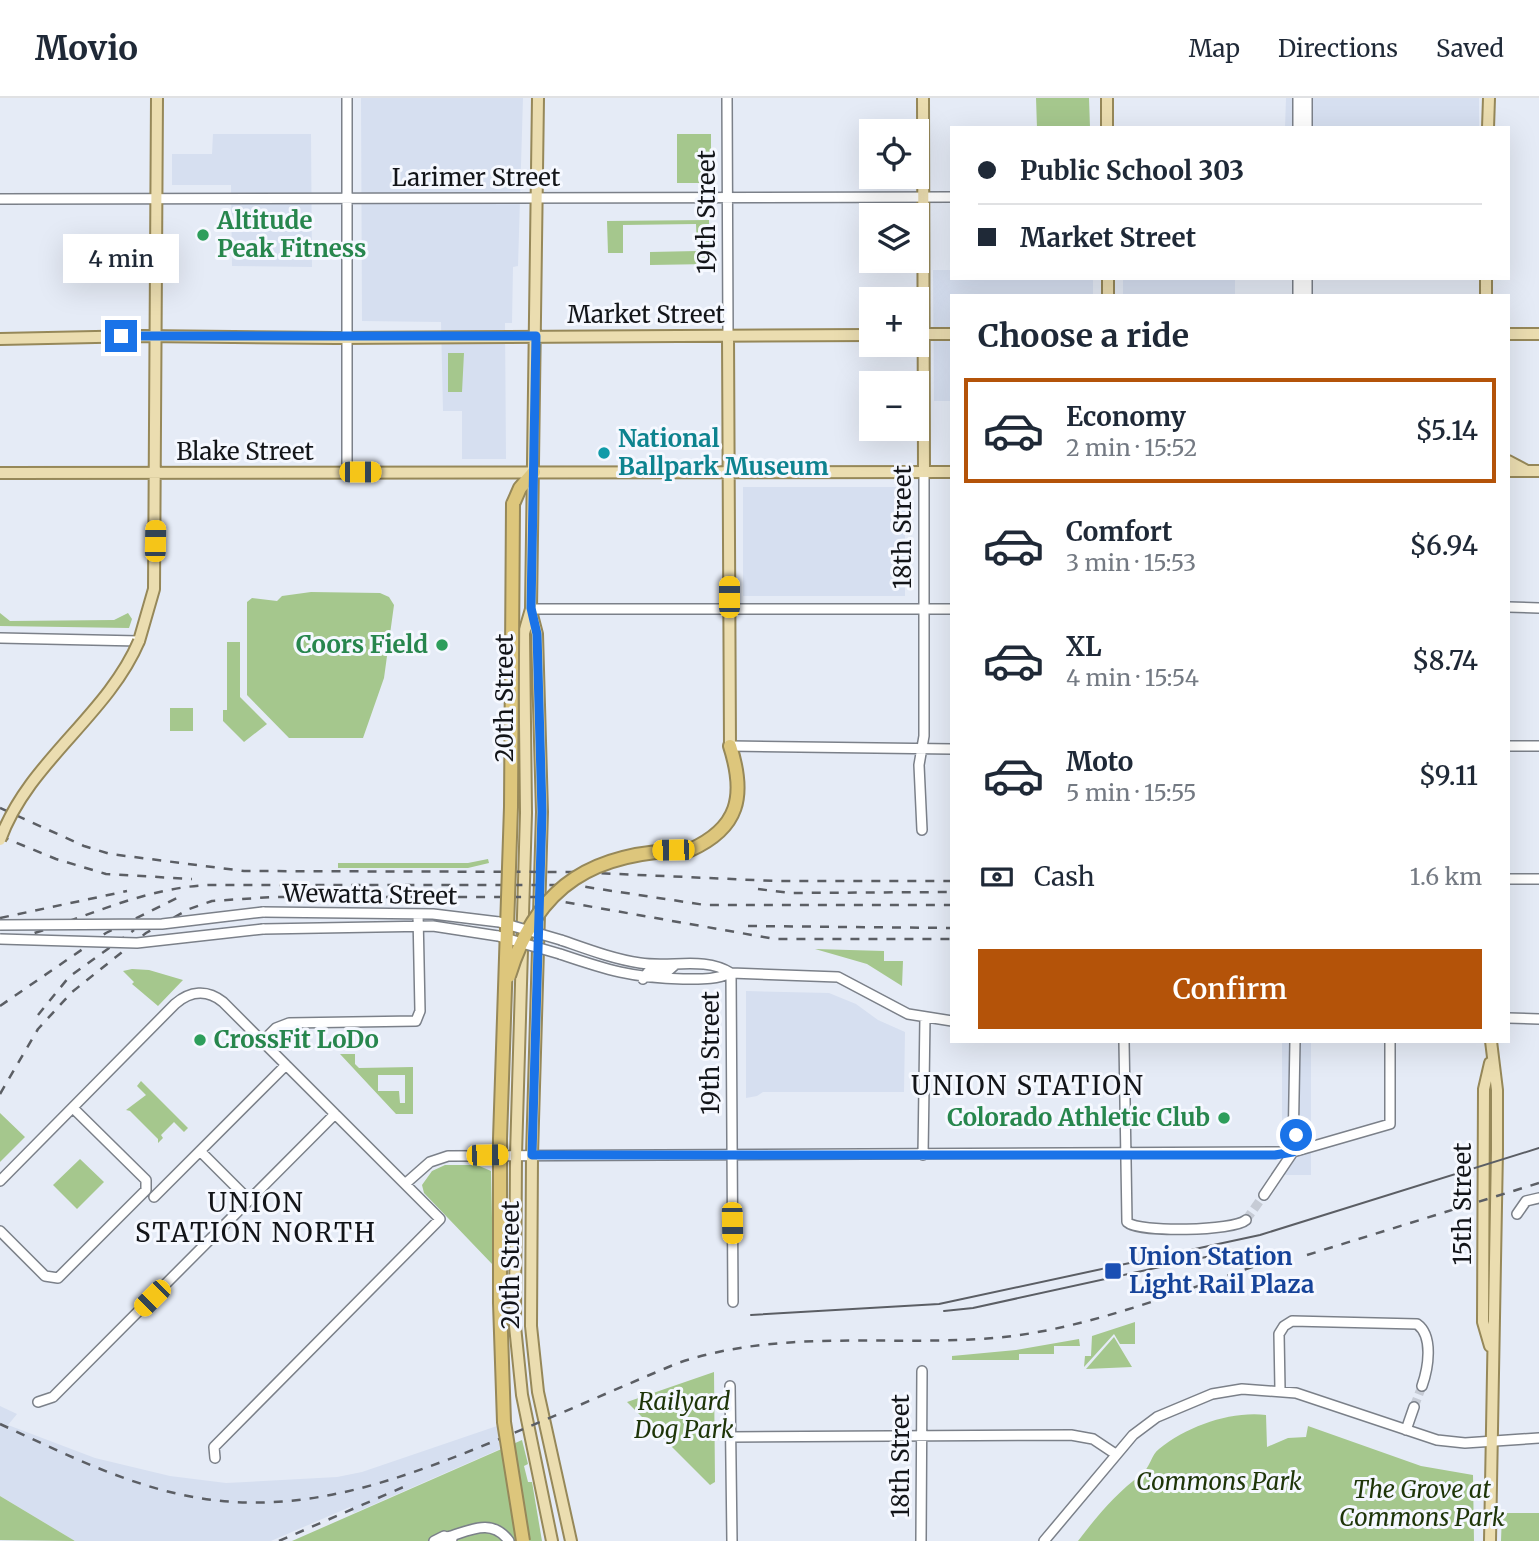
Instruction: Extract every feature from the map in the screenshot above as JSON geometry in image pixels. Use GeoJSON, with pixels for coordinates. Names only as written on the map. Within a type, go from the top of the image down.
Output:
{"type":"FeatureCollection","features":[{"type":"Feature","properties":{"kind":"highway"},"geometry":{"type":"LineString","coordinates":[[523,1541],[506,1439],[501,1378],[502,1018],[511,807],[513,504],[520,488],[534,472]]}},
{"type":"Feature","properties":{"kind":"highway"},"geometry":{"type":"LineString","coordinates":[[502,1018],[507,983],[519,946],[538,913],[560,890],[584,872],[614,858],[647,851],[690,850],[710,841],[724,830],[733,814],[737,790],[736,765],[730,746]]}},
{"type":"Feature","properties":{"kind":"main road"},"geometry":{"type":"LineString","coordinates":[[0,840],[28,787],[113,685],[139,641],[154,589],[157,98]]}},
{"type":"Feature","properties":{"kind":"main road","name":"20th Street"},"geometry":{"type":"LineString","coordinates":[[538,98],[539,198],[531,608],[537,634],[542,812],[532,1155],[534,1362],[570,1541]]}},
{"type":"Feature","properties":{"kind":"main road","name":"18th Street"},"geometry":{"type":"LineString","coordinates":[[922,287],[923,98]]}},
{"type":"Feature","properties":{"kind":"main road"},"geometry":{"type":"LineString","coordinates":[[1107,98],[1107,126]]}},
{"type":"Feature","properties":{"kind":"main road"},"geometry":{"type":"LineString","coordinates":[[1488,126],[1489,98]]}},
{"type":"Feature","properties":{"kind":"main road"},"geometry":{"type":"LineString","coordinates":[[929,334],[950,334]]}},
{"type":"Feature","properties":{"kind":"main road"},"geometry":{"type":"LineString","coordinates":[[1510,334],[1539,334]]}},
{"type":"Feature","properties":{"kind":"main road","name":"Market Street"},"geometry":{"type":"LineString","coordinates":[[0,339],[157,336],[859,335]]}},
{"type":"Feature","properties":{"kind":"main road","name":"19th Street"},"geometry":{"type":"LineString","coordinates":[[729,337],[730,746]]}},
{"type":"Feature","properties":{"kind":"main road","name":"18th Street"},"geometry":{"type":"LineString","coordinates":[[922,357],[924,472]]}},
{"type":"Feature","properties":{"kind":"main road"},"geometry":{"type":"LineString","coordinates":[[1510,462],[1533,471]]}},
{"type":"Feature","properties":{"kind":"main road"},"geometry":{"type":"LineString","coordinates":[[1510,471],[1533,471]]}},
{"type":"Feature","properties":{"kind":"main road","name":"Blake Street"},"geometry":{"type":"LineString","coordinates":[[0,473],[950,472]]}},
{"type":"Feature","properties":{"kind":"main road","name":"20th Street"},"geometry":{"type":"LineString","coordinates":[[531,608],[524,633],[526,813],[516,1155],[515,1309],[518,1364],[552,1541]]}},
{"type":"Feature","properties":{"kind":"main road","name":"15th Street"},"geometry":{"type":"LineString","coordinates":[[1490,1043],[1490,1059],[1484,1088],[1483,1322],[1491,1349],[1490,1541]]}},
{"type":"Feature","properties":{"kind":"street"},"geometry":{"type":"LineString","coordinates":[[347,98],[347,472]]}},
{"type":"Feature","properties":{"kind":"street","name":"19th Street"},"geometry":{"type":"LineString","coordinates":[[727,98],[729,337]]}},
{"type":"Feature","properties":{"kind":"street"},"geometry":{"type":"LineString","coordinates":[[1298,98],[1298,126]]}},
{"type":"Feature","properties":{"kind":"street"},"geometry":{"type":"LineString","coordinates":[[1307,98],[1307,126]]}},
{"type":"Feature","properties":{"kind":"street","name":"Larimer Street"},"geometry":{"type":"LineString","coordinates":[[0,199],[950,197]]}},
{"type":"Feature","properties":{"kind":"street","name":"18th Street"},"geometry":{"type":"LineString","coordinates":[[922,830],[919,765],[923,749],[924,472]]}},
{"type":"Feature","properties":{"kind":"street"},"geometry":{"type":"LineString","coordinates":[[1510,607],[1539,608]]}},
{"type":"Feature","properties":{"kind":"street"},"geometry":{"type":"LineString","coordinates":[[531,608],[950,609]]}},
{"type":"Feature","properties":{"kind":"street"},"geometry":{"type":"LineString","coordinates":[[0,638],[139,641]]}},
{"type":"Feature","properties":{"kind":"street"},"geometry":{"type":"LineString","coordinates":[[730,746],[950,749]]}},
{"type":"Feature","properties":{"kind":"street"},"geometry":{"type":"LineString","coordinates":[[1510,746],[1539,746]]}},
{"type":"Feature","properties":{"kind":"street"},"geometry":{"type":"LineString","coordinates":[[1510,879],[1539,879]]}},
{"type":"Feature","properties":{"kind":"street","name":"Wewatta Street"},"geometry":{"type":"LineString","coordinates":[[0,925],[149,925],[263,912],[464,916],[499,922],[619,959],[643,964],[717,964],[732,973]]}},
{"type":"Feature","properties":{"kind":"street"},"geometry":{"type":"LineString","coordinates":[[263,1041],[276,1028],[289,1023],[416,1021],[420,1011],[418,914]]}},
{"type":"Feature","properties":{"kind":"street","name":"Wewatta Street"},"geometry":{"type":"LineString","coordinates":[[0,939],[137,943],[263,929],[398,926],[465,928],[560,954],[616,974],[643,979],[717,979],[732,973],[838,976],[863,987],[898,1010],[950,1021]]}},
{"type":"Feature","properties":{"kind":"street"},"geometry":{"type":"LineString","coordinates":[[643,979],[648,972],[667,972],[676,964]]}},
{"type":"Feature","properties":{"kind":"street","name":"19th Street"},"geometry":{"type":"LineString","coordinates":[[732,973],[733,1302]]}},
{"type":"Feature","properties":{"kind":"street"},"geometry":{"type":"LineString","coordinates":[[0,1181],[175,1004],[187,995],[199,993],[218,998],[440,1219],[214,1447],[215,1458]]}},
{"type":"Feature","properties":{"kind":"street"},"geometry":{"type":"LineString","coordinates":[[923,1155],[925,1017]]}},
{"type":"Feature","properties":{"kind":"street"},"geometry":{"type":"LineString","coordinates":[[1510,1018],[1539,1019]]}},
{"type":"Feature","properties":{"kind":"street"},"geometry":{"type":"LineString","coordinates":[[1124,1043],[1125,1216],[1130,1224],[1137,1228],[1242,1223]]}},
{"type":"Feature","properties":{"kind":"street"},"geometry":{"type":"LineString","coordinates":[[1264,1195],[1293,1152],[1296,1043]]}},
{"type":"Feature","properties":{"kind":"street"},"geometry":{"type":"LineString","coordinates":[[405,1184],[425,1165],[444,1156],[1125,1155],[1293,1152],[1390,1124],[1390,1043]]}},
{"type":"Feature","properties":{"kind":"street"},"geometry":{"type":"LineString","coordinates":[[154,1197],[286,1065]]}},
{"type":"Feature","properties":{"kind":"street"},"geometry":{"type":"LineString","coordinates":[[0,1231],[45,1276],[52,1279],[61,1276],[147,1186],[144,1178],[73,1108]]}},
{"type":"Feature","properties":{"kind":"street"},"geometry":{"type":"LineString","coordinates":[[38,1402],[53,1397],[335,1114]]}},
{"type":"Feature","properties":{"kind":"street"},"geometry":{"type":"LineString","coordinates":[[200,1151],[249,1200]]}},
{"type":"Feature","properties":{"kind":"street"},"geometry":{"type":"LineString","coordinates":[[1517,1214],[1526,1201],[1539,1198]]}},
{"type":"Feature","properties":{"kind":"street"},"geometry":{"type":"LineString","coordinates":[[1280,1389],[1278,1339],[1283,1326],[1292,1321],[1417,1324],[1426,1337],[1427,1371],[1422,1386]]}},
{"type":"Feature","properties":{"kind":"street","name":"18th Street"},"geometry":{"type":"LineString","coordinates":[[922,1371],[922,1541]]}},
{"type":"Feature","properties":{"kind":"street"},"geometry":{"type":"LineString","coordinates":[[730,1386],[732,1541]]}},
{"type":"Feature","properties":{"kind":"street"},"geometry":{"type":"LineString","coordinates":[[1044,1541],[1114,1453],[1157,1417],[1186,1402],[1226,1391],[1280,1389],[1324,1401],[1437,1440],[1539,1438]]}},
{"type":"Feature","properties":{"kind":"street"},"geometry":{"type":"LineString","coordinates":[[1406,1430],[1414,1407]]}},
{"type":"Feature","properties":{"kind":"street"},"geometry":{"type":"LineString","coordinates":[[730,1437],[1079,1436],[1093,1439],[1114,1453]]}},
{"type":"Feature","properties":{"kind":"street"},"geometry":{"type":"LineString","coordinates":[[434,1541],[451,1539],[487,1527],[497,1529],[509,1541]]}},
{"type":"Feature","properties":{"kind":"shaded area"},"geometry":{"type":"Polygon","coordinates":[[[361,98],[523,98],[518,266],[513,267],[512,323],[505,323],[506,459],[462,459],[462,411],[443,411],[441,322],[362,321],[361,98]]]}},
{"type":"Feature","properties":{"kind":"shaded area"},"geometry":{"type":"Polygon","coordinates":[[[1286,98],[1479,98],[1479,126],[1285,126],[1286,98]]]}},
{"type":"Feature","properties":{"kind":"shaded area"},"geometry":{"type":"Polygon","coordinates":[[[213,134],[311,134],[312,267],[232,266],[231,185],[172,185],[172,154],[212,154],[213,134]]]}},
{"type":"Feature","properties":{"kind":"shaded area"},"geometry":{"type":"Polygon","coordinates":[[[933,270],[950,270],[950,280],[1093,280],[1093,294],[950,294],[950,401],[934,401],[933,270]]]}},
{"type":"Feature","properties":{"kind":"shaded area"},"geometry":{"type":"Polygon","coordinates":[[[1123,280],[1235,280],[1235,294],[1123,294],[1123,280]]]}},
{"type":"Feature","properties":{"kind":"shaded area"},"geometry":{"type":"Polygon","coordinates":[[[743,487],[905,487],[905,596],[743,596],[743,487]]]}},
{"type":"Feature","properties":{"kind":"shaded area"},"geometry":{"type":"Polygon","coordinates":[[[746,991],[829,993],[856,1004],[878,1020],[905,1032],[904,1092],[763,1092],[746,1098],[746,991]]]}},
{"type":"Feature","properties":{"kind":"shaded area"},"geometry":{"type":"Polygon","coordinates":[[[1282,1043],[1311,1043],[1311,1175],[1282,1175],[1282,1043]]]}},
{"type":"Feature","properties":{"kind":"shaded area"},"geometry":{"type":"Polygon","coordinates":[[[0,1406],[17,1414],[8,1425],[95,1458],[170,1476],[226,1483],[337,1477],[362,1472],[497,1426],[500,1449],[354,1513],[350,1507],[271,1541],[75,1541],[0,1496],[0,1406]]]}},
{"type":"Feature","properties":{"kind":"green space"},"geometry":{"type":"Polygon","coordinates":[[[1036,98],[1089,98],[1090,126],[1037,126],[1036,98]]]}},
{"type":"Feature","properties":{"kind":"green space"},"geometry":{"type":"Polygon","coordinates":[[[677,134],[711,134],[711,183],[677,183],[677,134]]]}},
{"type":"Feature","properties":{"kind":"green space"},"geometry":{"type":"Polygon","coordinates":[[[709,220],[710,264],[650,265],[650,252],[697,251],[696,224],[623,225],[623,253],[608,253],[607,221],[709,220]]]}},
{"type":"Feature","properties":{"kind":"green space"},"geometry":{"type":"Polygon","coordinates":[[[448,353],[464,353],[462,392],[448,392],[448,353]]]}},
{"type":"Feature","properties":{"kind":"green space"},"geometry":{"type":"Polygon","coordinates":[[[311,592],[380,593],[389,597],[394,605],[384,678],[363,738],[289,738],[247,695],[247,602],[252,598],[277,601],[282,596],[311,592]]]}},
{"type":"Feature","properties":{"kind":"green space"},"geometry":{"type":"Polygon","coordinates":[[[0,613],[10,621],[114,620],[128,613],[132,619],[129,628],[0,626],[0,613]]]}},
{"type":"Feature","properties":{"kind":"green space"},"geometry":{"type":"Polygon","coordinates":[[[227,642],[240,642],[240,697],[267,724],[244,742],[223,721],[223,710],[227,710],[227,642]]]}},
{"type":"Feature","properties":{"kind":"green space"},"geometry":{"type":"Polygon","coordinates":[[[170,708],[193,708],[193,731],[170,731],[170,708]]]}},
{"type":"Feature","properties":{"kind":"green space"},"geometry":{"type":"Polygon","coordinates":[[[488,859],[489,863],[468,868],[338,868],[338,863],[468,863],[488,859]]]}},
{"type":"Feature","properties":{"kind":"green space"},"geometry":{"type":"Polygon","coordinates":[[[815,949],[884,951],[884,961],[903,961],[902,986],[867,964],[815,949]]]}},
{"type":"Feature","properties":{"kind":"green space"},"geometry":{"type":"Polygon","coordinates":[[[149,970],[183,980],[158,1006],[132,984],[134,982],[123,971],[149,970]]]}},
{"type":"Feature","properties":{"kind":"green space"},"geometry":{"type":"Polygon","coordinates":[[[340,1054],[355,1054],[355,1064],[359,1068],[413,1067],[413,1114],[396,1114],[340,1054]],[[378,1075],[378,1091],[399,1091],[400,1103],[405,1103],[405,1075],[378,1075]]]}},
{"type":"Feature","properties":{"kind":"green space"},"geometry":{"type":"Polygon","coordinates":[[[141,1081],[188,1128],[184,1132],[174,1122],[161,1135],[163,1138],[158,1143],[158,1139],[126,1110],[146,1095],[137,1086],[141,1081]]]}},
{"type":"Feature","properties":{"kind":"green space"},"geometry":{"type":"Polygon","coordinates":[[[0,1113],[25,1137],[0,1162],[0,1113]]]}},
{"type":"Feature","properties":{"kind":"green space"},"geometry":{"type":"Polygon","coordinates":[[[80,1159],[104,1182],[77,1209],[53,1185],[80,1159]]]}},
{"type":"Feature","properties":{"kind":"green space"},"geometry":{"type":"Polygon","coordinates":[[[445,1165],[477,1165],[491,1171],[493,1265],[424,1193],[422,1185],[432,1171],[445,1165]]]}},
{"type":"Feature","properties":{"kind":"green space"},"geometry":{"type":"Polygon","coordinates":[[[1135,1322],[1135,1344],[1120,1344],[1114,1334],[1084,1367],[1085,1356],[1091,1356],[1092,1336],[1135,1322]]]}},
{"type":"Feature","properties":{"kind":"green space"},"geometry":{"type":"Polygon","coordinates":[[[1114,1337],[1132,1367],[1086,1369],[1114,1337]]]}},
{"type":"Feature","properties":{"kind":"green space"},"geometry":{"type":"Polygon","coordinates":[[[1079,1339],[1080,1346],[1054,1346],[1054,1354],[1019,1354],[1019,1360],[952,1360],[952,1356],[1016,1350],[1079,1339]]]}},
{"type":"Feature","properties":{"kind":"green space","name":"Railyard Dog Park"},"geometry":{"type":"Polygon","coordinates":[[[714,1372],[715,1482],[710,1485],[627,1402],[714,1372]]]}},
{"type":"Feature","properties":{"kind":"green space","name":"Commons Park"},"geometry":{"type":"Polygon","coordinates":[[[1266,1415],[1267,1447],[1288,1438],[1306,1437],[1308,1426],[1421,1466],[1473,1475],[1474,1541],[1078,1541],[1107,1505],[1144,1472],[1156,1452],[1170,1441],[1196,1427],[1224,1418],[1266,1415]]]}},
{"type":"Feature","properties":{"kind":"green space"},"geometry":{"type":"Polygon","coordinates":[[[522,1440],[528,1464],[524,1466],[528,1482],[532,1482],[542,1541],[292,1541],[522,1440]]]}},
{"type":"Feature","properties":{"kind":"green space"},"geometry":{"type":"Polygon","coordinates":[[[0,1496],[75,1541],[0,1540],[0,1496]]]}},
{"type":"Feature","properties":{"kind":"green space"},"geometry":{"type":"Polygon","coordinates":[[[1502,1513],[1539,1513],[1539,1541],[1501,1541],[1502,1513]]]}},
{"type":"Feature","properties":{"kind":"tunnel"},"geometry":{"type":"LineString","coordinates":[[1246,1220],[1264,1195]]}},
{"type":"Feature","properties":{"kind":"tunnel"},"geometry":{"type":"LineString","coordinates":[[1414,1407],[1422,1386]]}},
{"type":"Feature","properties":{"kind":"tram line"},"geometry":{"type":"LineString","coordinates":[[751,1315],[939,1304],[1260,1235],[1539,1148]]}},
{"type":"Feature","properties":{"kind":"tram line"},"geometry":{"type":"LineString","coordinates":[[944,1311],[973,1308],[1215,1255]]}},
{"type":"Feature","properties":{"kind":"railway"},"geometry":{"type":"LineString","coordinates":[[0,808],[84,846],[110,854],[244,871],[572,872],[776,881],[950,881]]}},
{"type":"Feature","properties":{"kind":"railway"},"geometry":{"type":"LineString","coordinates":[[0,836],[56,859],[106,874],[192,879]]}},
{"type":"Feature","properties":{"kind":"railway"},"geometry":{"type":"LineString","coordinates":[[0,943],[129,900],[209,885],[573,885],[705,905],[950,905]]}},
{"type":"Feature","properties":{"kind":"railway"},"geometry":{"type":"LineString","coordinates":[[758,889],[790,893],[950,892]]}},
{"type":"Feature","properties":{"kind":"railway"},"geometry":{"type":"LineString","coordinates":[[0,918],[127,891]]}},
{"type":"Feature","properties":{"kind":"railway"},"geometry":{"type":"LineString","coordinates":[[0,1006],[106,933],[183,895]]}},
{"type":"Feature","properties":{"kind":"railway"},"geometry":{"type":"LineString","coordinates":[[0,1094],[38,1029],[72,992],[146,933],[189,909],[212,901],[272,897],[536,897],[775,939],[950,939]]}},
{"type":"Feature","properties":{"kind":"railway"},"geometry":{"type":"LineString","coordinates":[[748,926],[950,928]]}},
{"type":"Feature","properties":{"kind":"railway"},"geometry":{"type":"LineString","coordinates":[[38,1015],[69,977],[134,930]]}},
{"type":"Feature","properties":{"kind":"railway"},"geometry":{"type":"LineString","coordinates":[[1307,1255],[1539,1183]]}},
{"type":"Feature","properties":{"kind":"railway"},"geometry":{"type":"LineString","coordinates":[[0,1424],[92,1466],[163,1490],[229,1502],[308,1499],[346,1492],[422,1469],[520,1431],[678,1363],[718,1352],[799,1342],[963,1340],[1039,1332],[1143,1305],[1279,1258]]}},
{"type":"Feature","properties":{"kind":"railway"},"geometry":{"type":"LineString","coordinates":[[279,1541],[408,1485]]}},
{"type":"Feature","properties":{"kind":"place","name":"Altitude Peak Fitness"},"geometry":{"type":"Point","coordinates":[203,235]}},
{"type":"Feature","properties":{"kind":"place","name":"National Ballpark Museum"},"geometry":{"type":"Point","coordinates":[604,453]}},
{"type":"Feature","properties":{"kind":"place","name":"Coors Field"},"geometry":{"type":"Point","coordinates":[442,645]}},
{"type":"Feature","properties":{"kind":"place","name":"CrossFit LoDo"},"geometry":{"type":"Point","coordinates":[200,1040]}},
{"type":"Feature","properties":{"kind":"place","name":"Colorado Athletic Club"},"geometry":{"type":"Point","coordinates":[1224,1118]}},
{"type":"Feature","properties":{"kind":"place","name":"Union Station Light Rail Plaza"},"geometry":{"type":"Point","coordinates":[1113,1271]}},
{"type":"Feature","properties":{"kind":"district","name":"UNION STATION"},"geometry":{"type":"Point","coordinates":[1028,1086]}},
{"type":"Feature","properties":{"kind":"district","name":"UNION STATION NORTH"},"geometry":{"type":"Point","coordinates":[256,1218]}},
{"type":"Feature","properties":{"kind":"route"},"geometry":{"type":"LineString","coordinates":[[121,336],[536,336],[531,608],[537,634],[542,812],[532,1155],[1275,1155],[1293,1152],[1296,1135]]}},
{"type":"Feature","properties":{"kind":"park label","name":"The Grove at Commons Park"},"geometry":{"type":"Point","coordinates":[1422,1504]}}]}
